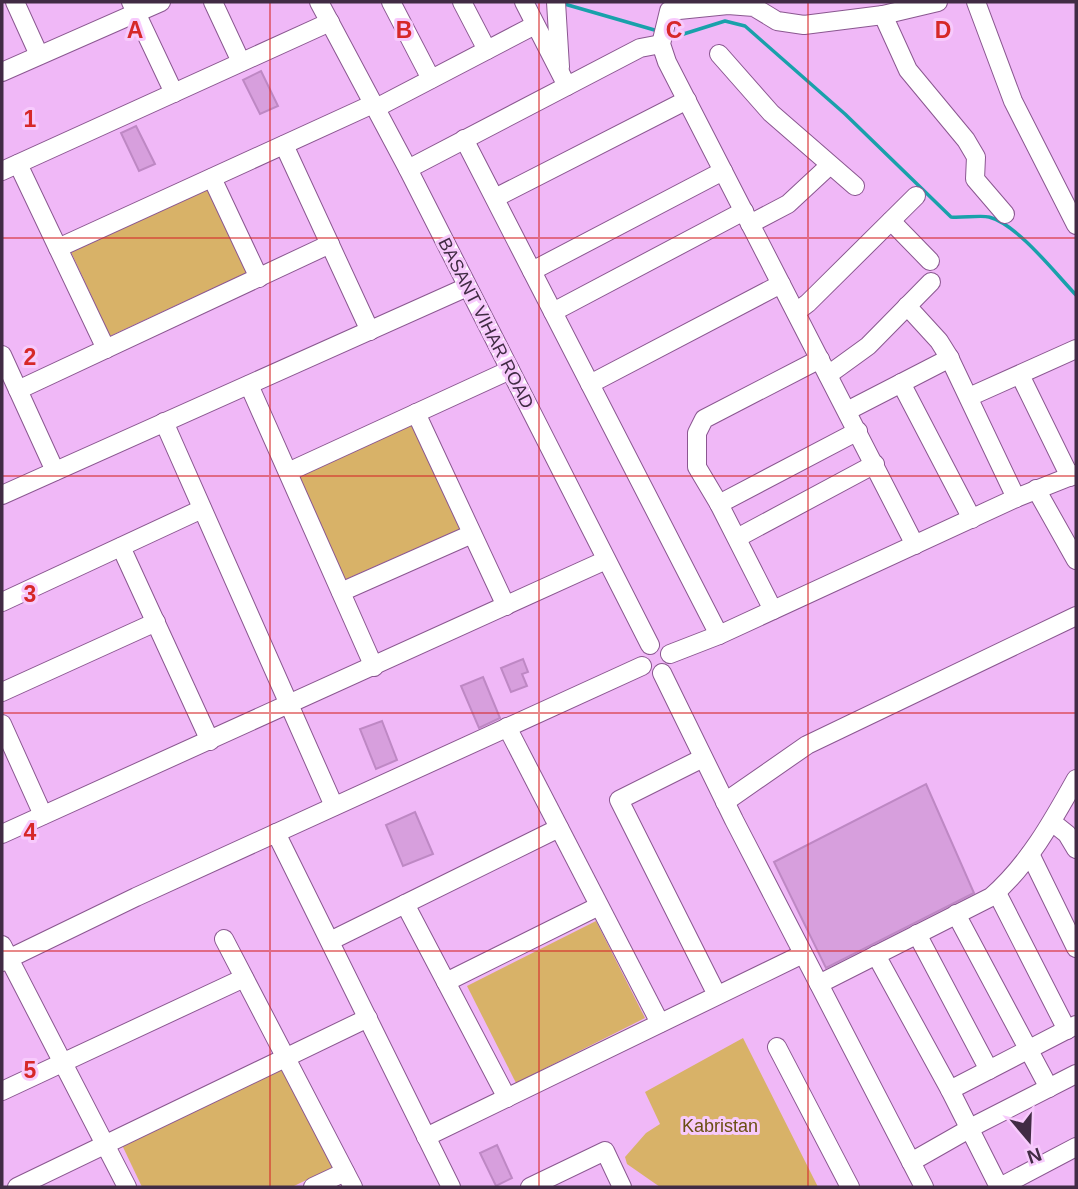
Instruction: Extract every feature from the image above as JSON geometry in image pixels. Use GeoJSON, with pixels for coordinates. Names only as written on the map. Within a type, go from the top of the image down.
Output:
{"type":"FeatureCollection","features":[{"type":"Feature","properties":{"kind":"street"},"geometry":{"type":"LineString","coordinates":[[15,2],[39,55]]}},
{"type":"Feature","properties":{"kind":"street"},"geometry":{"type":"LineString","coordinates":[[2,72],[134,7],[161,2]]}},
{"type":"Feature","properties":{"kind":"street"},"geometry":{"type":"LineString","coordinates":[[213,2],[241,62]]}},
{"type":"Feature","properties":{"kind":"street","name":"BASANT VIHAR ROAD"},"geometry":{"type":"LineString","coordinates":[[319,2],[408,169],[650,645]]}},
{"type":"Feature","properties":{"kind":"street"},"geometry":{"type":"LineString","coordinates":[[391,2],[431,79]]}},
{"type":"Feature","properties":{"kind":"street"},"geometry":{"type":"LineString","coordinates":[[461,2],[487,50]]}},
{"type":"Feature","properties":{"kind":"street"},"geometry":{"type":"LineString","coordinates":[[524,2],[564,80]]}},
{"type":"Feature","properties":{"kind":"street"},"geometry":{"type":"LineString","coordinates":[[556,2],[564,80]]}},
{"type":"Feature","properties":{"kind":"street"},"geometry":{"type":"LineString","coordinates":[[915,545],[687,100],[661,44],[666,12],[728,5],[768,8],[777,21],[803,25],[938,2]]}},
{"type":"Feature","properties":{"kind":"street"},"geometry":{"type":"LineString","coordinates":[[976,2],[1013,101],[1076,225]]}},
{"type":"Feature","properties":{"kind":"street"},"geometry":{"type":"LineString","coordinates":[[134,7],[174,93]]}},
{"type":"Feature","properties":{"kind":"street"},"geometry":{"type":"LineString","coordinates":[[874,11],[908,70],[967,140],[976,158],[975,179],[1004,214]]}},
{"type":"Feature","properties":{"kind":"street"},"geometry":{"type":"LineString","coordinates":[[106,349],[58,248],[10,167],[330,22]]}},
{"type":"Feature","properties":{"kind":"street"},"geometry":{"type":"LineString","coordinates":[[58,248],[374,106],[536,25]]}},
{"type":"Feature","properties":{"kind":"street"},"geometry":{"type":"LineString","coordinates":[[408,169],[564,80],[640,48],[661,44]]}},
{"type":"Feature","properties":{"kind":"street"},"geometry":{"type":"LineString","coordinates":[[719,54],[771,113],[855,186]]}},
{"type":"Feature","properties":{"kind":"street"},"geometry":{"type":"LineString","coordinates":[[495,198],[687,100]]}},
{"type":"Feature","properties":{"kind":"street"},"geometry":{"type":"LineString","coordinates":[[464,139],[719,635]]}},
{"type":"Feature","properties":{"kind":"street"},"geometry":{"type":"LineString","coordinates":[[284,145],[370,331]]}},
{"type":"Feature","properties":{"kind":"street"},"geometry":{"type":"LineString","coordinates":[[553,312],[747,218],[788,204],[830,165]]}},
{"type":"Feature","properties":{"kind":"street"},"geometry":{"type":"LineString","coordinates":[[532,271],[723,171]]}},
{"type":"Feature","properties":{"kind":"street"},"geometry":{"type":"LineString","coordinates":[[212,178],[259,278]]}},
{"type":"Feature","properties":{"kind":"street"},"geometry":{"type":"LineString","coordinates":[[796,312],[916,196]]}},
{"type":"Feature","properties":{"kind":"street"},"geometry":{"type":"LineString","coordinates":[[891,221],[930,261]]}},
{"type":"Feature","properties":{"kind":"street"},"geometry":{"type":"LineString","coordinates":[[18,390],[330,244]]}},
{"type":"Feature","properties":{"kind":"street"},"geometry":{"type":"LineString","coordinates":[[774,610],[697,467],[697,433],[704,419],[868,346],[931,282]]}},
{"type":"Feature","properties":{"kind":"street"},"geometry":{"type":"LineString","coordinates":[[590,384],[781,284]]}},
{"type":"Feature","properties":{"kind":"street"},"geometry":{"type":"LineString","coordinates":[[2,495],[467,287]]}},
{"type":"Feature","properties":{"kind":"street"},"geometry":{"type":"LineString","coordinates":[[907,306],[939,341],[950,358],[1016,498]]}},
{"type":"Feature","properties":{"kind":"street"},"geometry":{"type":"LineString","coordinates":[[969,397],[1076,349]]}},
{"type":"Feature","properties":{"kind":"street"},"geometry":{"type":"LineString","coordinates":[[2,355],[55,471]]}},
{"type":"Feature","properties":{"kind":"street"},"geometry":{"type":"LineString","coordinates":[[847,411],[950,358]]}},
{"type":"Feature","properties":{"kind":"street"},"geometry":{"type":"LineString","coordinates":[[288,472],[510,370]]}},
{"type":"Feature","properties":{"kind":"street"},"geometry":{"type":"LineString","coordinates":[[670,654],[719,635],[1016,498],[1073,475],[1020,375]]}},
{"type":"Feature","properties":{"kind":"street"},"geometry":{"type":"LineString","coordinates":[[901,383],[972,519]]}},
{"type":"Feature","properties":{"kind":"street"},"geometry":{"type":"LineString","coordinates":[[249,385],[373,667]]}},
{"type":"Feature","properties":{"kind":"street"},"geometry":{"type":"LineString","coordinates":[[416,413],[506,606]]}},
{"type":"Feature","properties":{"kind":"street"},"geometry":{"type":"LineString","coordinates":[[164,422],[334,806]]}},
{"type":"Feature","properties":{"kind":"street"},"geometry":{"type":"LineString","coordinates":[[719,504],[858,431]]}},
{"type":"Feature","properties":{"kind":"street"},"geometry":{"type":"LineString","coordinates":[[737,538],[875,464]]}},
{"type":"Feature","properties":{"kind":"street"},"geometry":{"type":"LineString","coordinates":[[1036,489],[1076,560]]}},
{"type":"Feature","properties":{"kind":"street"},"geometry":{"type":"LineString","coordinates":[[2,602],[202,509]]}},
{"type":"Feature","properties":{"kind":"street"},"geometry":{"type":"LineString","coordinates":[[341,592],[472,534]]}},
{"type":"Feature","properties":{"kind":"street"},"geometry":{"type":"LineString","coordinates":[[121,547],[211,741]]}},
{"type":"Feature","properties":{"kind":"street"},"geometry":{"type":"LineString","coordinates":[[2,834],[606,560]]}},
{"type":"Feature","properties":{"kind":"street"},"geometry":{"type":"LineString","coordinates":[[725,802],[807,745],[1076,616]]}},
{"type":"Feature","properties":{"kind":"street"},"geometry":{"type":"LineString","coordinates":[[2,692],[156,622]]}},
{"type":"Feature","properties":{"kind":"street"},"geometry":{"type":"LineString","coordinates":[[650,645],[661,645],[670,654],[670,665],[662,673],[651,673],[642,666],[642,653],[650,645]]}},
{"type":"Feature","properties":{"kind":"street"},"geometry":{"type":"LineString","coordinates":[[127,1187],[4,955],[642,666]]}},
{"type":"Feature","properties":{"kind":"street"},"geometry":{"type":"LineString","coordinates":[[662,673],[725,802],[924,1187]]}},
{"type":"Feature","properties":{"kind":"street"},"geometry":{"type":"LineString","coordinates":[[2,724],[43,816]]}},
{"type":"Feature","properties":{"kind":"street"},"geometry":{"type":"LineString","coordinates":[[507,727],[660,1023]]}},
{"type":"Feature","properties":{"kind":"street"},"geometry":{"type":"LineString","coordinates":[[703,758],[619,800],[717,995]]}},
{"type":"Feature","properties":{"kind":"street"},"geometry":{"type":"LineString","coordinates":[[819,984],[997,893],[1011,881],[1030,855],[1076,779]]}},
{"type":"Feature","properties":{"kind":"street"},"geometry":{"type":"LineString","coordinates":[[1052,822],[1067,834],[1076,849]]}},
{"type":"Feature","properties":{"kind":"street"},"geometry":{"type":"LineString","coordinates":[[330,941],[559,828]]}},
{"type":"Feature","properties":{"kind":"street"},"geometry":{"type":"LineString","coordinates":[[276,833],[451,1187]]}},
{"type":"Feature","properties":{"kind":"street"},"geometry":{"type":"LineString","coordinates":[[1030,855],[1076,948]]}},
{"type":"Feature","properties":{"kind":"street"},"geometry":{"type":"LineString","coordinates":[[950,1090],[1072,1028],[997,893]]}},
{"type":"Feature","properties":{"kind":"street"},"geometry":{"type":"LineString","coordinates":[[405,904],[507,1098]]}},
{"type":"Feature","properties":{"kind":"street"},"geometry":{"type":"LineString","coordinates":[[446,982],[599,906]]}},
{"type":"Feature","properties":{"kind":"street"},"geometry":{"type":"LineString","coordinates":[[957,914],[1049,1088]]}},
{"type":"Feature","properties":{"kind":"street"},"geometry":{"type":"LineString","coordinates":[[917,934],[989,1070]]}},
{"type":"Feature","properties":{"kind":"street"},"geometry":{"type":"LineString","coordinates":[[224,939],[349,1180],[313,1187]]}},
{"type":"Feature","properties":{"kind":"street"},"geometry":{"type":"LineString","coordinates":[[426,1137],[803,954]]}},
{"type":"Feature","properties":{"kind":"street"},"geometry":{"type":"LineString","coordinates":[[876,955],[1000,1187],[1076,1147]]}},
{"type":"Feature","properties":{"kind":"street"},"geometry":{"type":"LineString","coordinates":[[2,1091],[244,978]]}},
{"type":"Feature","properties":{"kind":"street"},"geometry":{"type":"LineString","coordinates":[[17,1187],[368,1018]]}},
{"type":"Feature","properties":{"kind":"street"},"geometry":{"type":"LineString","coordinates":[[777,1046],[850,1187]]}},
{"type":"Feature","properties":{"kind":"street"},"geometry":{"type":"LineString","coordinates":[[911,1162],[1076,1074]]}},
{"type":"Feature","properties":{"kind":"street"},"geometry":{"type":"LineString","coordinates":[[530,1187],[605,1151],[622,1187]]}},
{"type":"Feature","properties":{"kind":"green space"},"geometry":{"type":"Polygon","coordinates":[[[208,188],[248,272],[110,336],[71,252],[208,188]]]}},
{"type":"Feature","properties":{"kind":"green space"},"geometry":{"type":"Polygon","coordinates":[[[414,424],[460,529],[344,580],[298,475],[414,424]]]}},
{"type":"Feature","properties":{"kind":"green space"},"geometry":{"type":"Polygon","coordinates":[[[596,921],[645,1018],[516,1083],[467,986],[596,921]]]}},
{"type":"Feature","properties":{"kind":"green space","name":"Kabristan"},"geometry":{"type":"Polygon","coordinates":[[[743,1038],[818,1187],[660,1187],[627,1164],[625,1157],[646,1133],[660,1124],[645,1092],[743,1038]]]}},
{"type":"Feature","properties":{"kind":"green space"},"geometry":{"type":"Polygon","coordinates":[[[283,1066],[333,1167],[292,1187],[142,1187],[122,1145],[283,1066]]]}},
{"type":"Feature","properties":{"kind":"building"},"geometry":{"type":"Polygon","coordinates":[[[261,71],[278,106],[260,114],[243,80],[261,71]]]}},
{"type":"Feature","properties":{"kind":"building"},"geometry":{"type":"Polygon","coordinates":[[[136,126],[155,164],[139,171],[121,133],[136,126]]]}},
{"type":"Feature","properties":{"kind":"building"},"geometry":{"type":"Polygon","coordinates":[[[523,659],[528,672],[522,674],[527,686],[511,692],[501,668],[523,659]]]}},
{"type":"Feature","properties":{"kind":"building"},"geometry":{"type":"Polygon","coordinates":[[[483,677],[500,718],[479,728],[461,686],[483,677]]]}},
{"type":"Feature","properties":{"kind":"building"},"geometry":{"type":"Polygon","coordinates":[[[382,721],[397,760],[376,769],[360,729],[382,721]]]}},
{"type":"Feature","properties":{"kind":"building"},"geometry":{"type":"Polygon","coordinates":[[[926,784],[974,893],[826,968],[774,862],[926,784]]]}},
{"type":"Feature","properties":{"kind":"building"},"geometry":{"type":"Polygon","coordinates":[[[415,812],[433,854],[403,866],[386,825],[415,812]]]}},
{"type":"Feature","properties":{"kind":"building"},"geometry":{"type":"Polygon","coordinates":[[[497,1145],[512,1178],[496,1186],[480,1153],[497,1145]]]}},
{"type":"Feature","properties":{"kind":"waterway"},"geometry":{"type":"LineString","coordinates":[[561,3],[658,31]]}},
{"type":"Feature","properties":{"kind":"waterway"},"geometry":{"type":"LineString","coordinates":[[668,35],[674,37],[725,21],[745,26],[845,114],[951,217],[986,216],[1000,221],[1035,250],[1076,295]]}}]}
